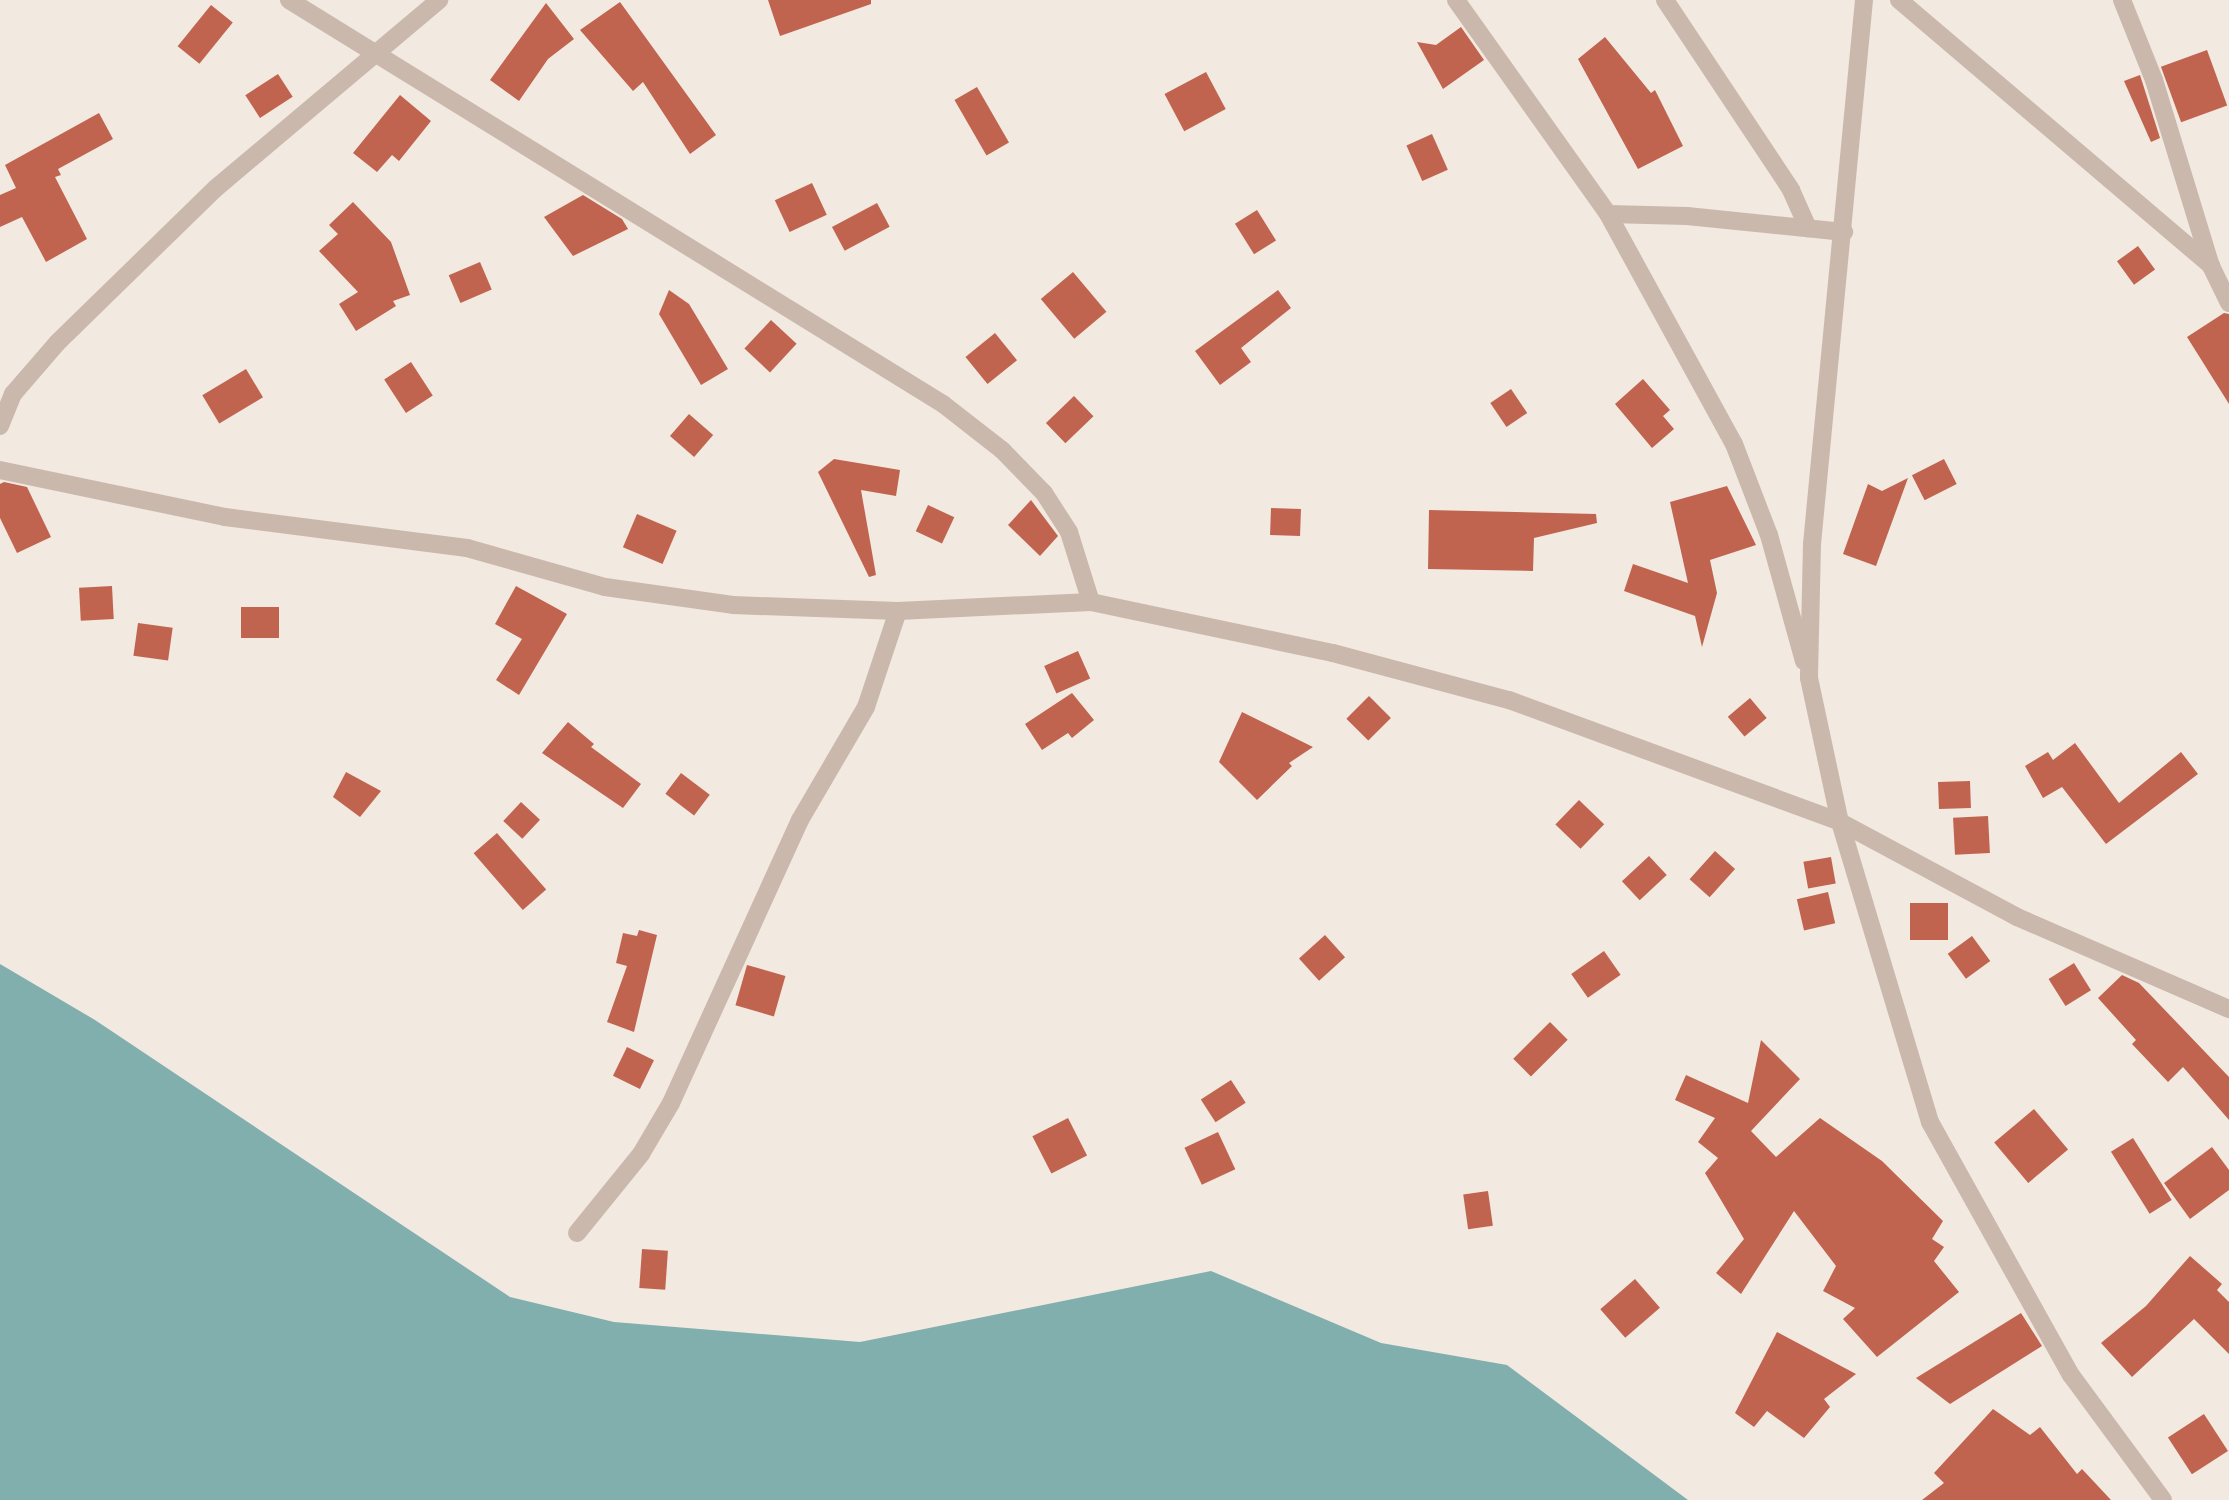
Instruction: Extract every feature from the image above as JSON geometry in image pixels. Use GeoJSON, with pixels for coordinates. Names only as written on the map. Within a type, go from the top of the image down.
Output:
{"type":"FeatureCollection","features":[{"type":"Feature","properties":{"kind":"street"},"geometry":{"type":"LineString","coordinates":[[289,0],[943,404],[1002,450],[1044,493],[1069,532],[1091,602]]}},
{"type":"Feature","properties":{"kind":"street"},"geometry":{"type":"LineString","coordinates":[[0,426],[13,394],[57,343],[216,188],[439,0]]}},
{"type":"Feature","properties":{"kind":"street"},"geometry":{"type":"LineString","coordinates":[[1456,0],[1608,214],[1734,444],[1769,535],[1808,678],[1840,822],[1930,1122],[2071,1375],[2163,1500]]}},
{"type":"Feature","properties":{"kind":"street"},"geometry":{"type":"LineString","coordinates":[[1665,0],[1791,190],[1808,228]]}},
{"type":"Feature","properties":{"kind":"street"},"geometry":{"type":"LineString","coordinates":[[1808,678],[1812,544],[1844,232],[1864,0]]}},
{"type":"Feature","properties":{"kind":"street"},"geometry":{"type":"LineString","coordinates":[[1899,0],[2211,266]]}},
{"type":"Feature","properties":{"kind":"street"},"geometry":{"type":"LineString","coordinates":[[2122,0],[2154,80],[2211,266],[2229,303]]}},
{"type":"Feature","properties":{"kind":"street"},"geometry":{"type":"LineString","coordinates":[[1608,214],[1844,232]]}},
{"type":"Feature","properties":{"kind":"street"},"geometry":{"type":"LineString","coordinates":[[0,470],[225,517],[467,548],[605,587],[733,605],[898,611],[1091,602],[1333,653],[1509,700],[1840,822],[2017,917],[2229,1009]]}},
{"type":"Feature","properties":{"kind":"street"},"geometry":{"type":"LineString","coordinates":[[577,1233],[641,1154],[671,1103],[800,820],[866,707],[898,611]]}},
{"type":"Feature","properties":{"kind":"water"},"geometry":{"type":"Polygon","coordinates":[[[0,964],[95,1020],[510,1297],[614,1322],[860,1342],[1211,1271],[1381,1343],[1507,1365],[1688,1500],[0,1500],[0,964]]]}},
{"type":"Feature","properties":{"kind":"building"},"geometry":{"type":"Polygon","coordinates":[[[768,0],[871,0],[871,4],[780,36],[768,0]]]}},
{"type":"Feature","properties":{"kind":"building"},"geometry":{"type":"Polygon","coordinates":[[[620,2],[716,135],[690,154],[643,82],[633,91],[580,30],[620,2]]]}},
{"type":"Feature","properties":{"kind":"building"},"geometry":{"type":"Polygon","coordinates":[[[546,3],[574,39],[548,59],[519,101],[490,80],[546,3]]]}},
{"type":"Feature","properties":{"kind":"building"},"geometry":{"type":"Polygon","coordinates":[[[211,5],[233,23],[199,64],[178,46],[211,5]]]}},
{"type":"Feature","properties":{"kind":"building"},"geometry":{"type":"Polygon","coordinates":[[[1461,27],[1484,60],[1443,89],[1417,42],[1436,45],[1461,27]]]}},
{"type":"Feature","properties":{"kind":"building"},"geometry":{"type":"Polygon","coordinates":[[[1605,37],[1651,93],[1655,90],[1683,146],[1638,169],[1578,59],[1605,37]]]}},
{"type":"Feature","properties":{"kind":"building"},"geometry":{"type":"Polygon","coordinates":[[[2207,50],[2227,105],[2181,122],[2161,67],[2207,50]]]}},
{"type":"Feature","properties":{"kind":"building"},"geometry":{"type":"Polygon","coordinates":[[[1206,72],[1226,109],[1184,131],[1165,94],[1206,72]]]}},
{"type":"Feature","properties":{"kind":"building"},"geometry":{"type":"Polygon","coordinates":[[[278,74],[293,97],[260,118],[245,95],[278,74]]]}},
{"type":"Feature","properties":{"kind":"building"},"geometry":{"type":"Polygon","coordinates":[[[2140,75],[2160,138],[2151,142],[2124,81],[2140,75]]]}},
{"type":"Feature","properties":{"kind":"building"},"geometry":{"type":"Polygon","coordinates":[[[977,87],[1009,142],[986,155],[954,100],[977,87]]]}},
{"type":"Feature","properties":{"kind":"building"},"geometry":{"type":"Polygon","coordinates":[[[400,95],[431,121],[399,161],[392,155],[377,172],[353,153],[400,95]]]}},
{"type":"Feature","properties":{"kind":"building"},"geometry":{"type":"Polygon","coordinates":[[[99,113],[113,139],[58,169],[61,175],[55,177],[87,239],[46,262],[22,217],[0,227],[0,195],[16,188],[5,165],[99,113]]]}},
{"type":"Feature","properties":{"kind":"building"},"geometry":{"type":"Polygon","coordinates":[[[1432,134],[1448,170],[1422,181],[1406,145],[1432,134]]]}},
{"type":"Feature","properties":{"kind":"building"},"geometry":{"type":"Polygon","coordinates":[[[812,183],[827,215],[790,232],[775,200],[812,183]]]}},
{"type":"Feature","properties":{"kind":"building"},"geometry":{"type":"Polygon","coordinates":[[[583,195],[622,219],[628,229],[573,256],[544,217],[583,195]]]}},
{"type":"Feature","properties":{"kind":"building"},"geometry":{"type":"Polygon","coordinates":[[[353,202],[391,242],[410,295],[393,301],[396,306],[356,331],[339,304],[358,292],[319,251],[338,234],[329,225],[353,202]]]}},
{"type":"Feature","properties":{"kind":"building"},"geometry":{"type":"Polygon","coordinates":[[[877,203],[890,227],[845,251],[832,227],[877,203]]]}},
{"type":"Feature","properties":{"kind":"building"},"geometry":{"type":"Polygon","coordinates":[[[1257,210],[1276,241],[1254,254],[1235,224],[1257,210]]]}},
{"type":"Feature","properties":{"kind":"building"},"geometry":{"type":"Polygon","coordinates":[[[2138,246],[2155,269],[2134,285],[2117,261],[2138,246]]]}},
{"type":"Feature","properties":{"kind":"building"},"geometry":{"type":"Polygon","coordinates":[[[480,262],[492,290],[460,303],[449,275],[480,262]]]}},
{"type":"Feature","properties":{"kind":"building"},"geometry":{"type":"Polygon","coordinates":[[[1073,272],[1106,312],[1074,339],[1041,299],[1073,272]]]}},
{"type":"Feature","properties":{"kind":"building"},"geometry":{"type":"Polygon","coordinates":[[[669,290],[689,304],[728,369],[701,385],[659,314],[669,290]]]}},
{"type":"Feature","properties":{"kind":"building"},"geometry":{"type":"Polygon","coordinates":[[[1278,290],[1291,308],[1241,348],[1251,362],[1220,385],[1195,351],[1278,290]]]}},
{"type":"Feature","properties":{"kind":"building"},"geometry":{"type":"Polygon","coordinates":[[[2224,313],[2229,314],[2229,404],[2187,337],[2224,313]]]}},
{"type":"Feature","properties":{"kind":"building"},"geometry":{"type":"Polygon","coordinates":[[[771,320],[797,344],[770,372],[744,349],[771,320]]]}},
{"type":"Feature","properties":{"kind":"building"},"geometry":{"type":"Polygon","coordinates":[[[995,333],[1017,360],[987,384],[965,357],[995,333]]]}},
{"type":"Feature","properties":{"kind":"building"},"geometry":{"type":"Polygon","coordinates":[[[411,362],[433,396],[406,413],[384,379],[411,362]]]}},
{"type":"Feature","properties":{"kind":"building"},"geometry":{"type":"Polygon","coordinates":[[[246,369],[263,397],[219,424],[202,395],[246,369]]]}},
{"type":"Feature","properties":{"kind":"building"},"geometry":{"type":"Polygon","coordinates":[[[1643,379],[1670,410],[1663,416],[1674,429],[1652,448],[1615,404],[1643,379]]]}},
{"type":"Feature","properties":{"kind":"building"},"geometry":{"type":"Polygon","coordinates":[[[1511,389],[1527,413],[1506,427],[1490,403],[1511,389]]]}},
{"type":"Feature","properties":{"kind":"building"},"geometry":{"type":"Polygon","coordinates":[[[1074,396],[1093,416],[1065,443],[1046,423],[1074,396]]]}},
{"type":"Feature","properties":{"kind":"building"},"geometry":{"type":"Polygon","coordinates":[[[689,414],[713,435],[694,457],[670,436],[689,414]]]}},
{"type":"Feature","properties":{"kind":"building"},"geometry":{"type":"Polygon","coordinates":[[[834,459],[900,470],[896,496],[861,490],[876,575],[869,577],[818,472],[834,459]]]}},
{"type":"Feature","properties":{"kind":"building"},"geometry":{"type":"Polygon","coordinates":[[[1944,459],[1957,484],[1925,500],[1912,475],[1944,459]]]}},
{"type":"Feature","properties":{"kind":"building"},"geometry":{"type":"Polygon","coordinates":[[[1908,478],[1876,566],[1843,554],[1868,484],[1882,491],[1908,478]]]}},
{"type":"Feature","properties":{"kind":"building"},"geometry":{"type":"Polygon","coordinates":[[[4,482],[27,487],[51,537],[17,553],[0,518],[0,484],[4,482]]]}},
{"type":"Feature","properties":{"kind":"building"},"geometry":{"type":"Polygon","coordinates":[[[1727,486],[1756,545],[1710,560],[1717,593],[1702,647],[1695,616],[1624,591],[1633,564],[1688,583],[1670,502],[1727,486]]]}},
{"type":"Feature","properties":{"kind":"building"},"geometry":{"type":"Polygon","coordinates":[[[1031,500],[1058,536],[1040,556],[1008,525],[1031,500]]]}},
{"type":"Feature","properties":{"kind":"building"},"geometry":{"type":"Polygon","coordinates":[[[928,505],[954,517],[942,544],[916,531],[928,505]]]}},
{"type":"Feature","properties":{"kind":"building"},"geometry":{"type":"Polygon","coordinates":[[[1271,508],[1301,509],[1300,536],[1270,535],[1271,508]]]}},
{"type":"Feature","properties":{"kind":"building"},"geometry":{"type":"Polygon","coordinates":[[[1429,510],[1596,514],[1597,523],[1534,538],[1533,571],[1428,569],[1429,510]]]}},
{"type":"Feature","properties":{"kind":"building"},"geometry":{"type":"Polygon","coordinates":[[[637,514],[677,531],[663,564],[623,547],[637,514]]]}},
{"type":"Feature","properties":{"kind":"building"},"geometry":{"type":"Polygon","coordinates":[[[112,586],[114,619],[81,621],[79,588],[112,586]]]}},
{"type":"Feature","properties":{"kind":"building"},"geometry":{"type":"Polygon","coordinates":[[[516,586],[567,614],[519,695],[496,680],[522,639],[495,624],[516,586]]]}},
{"type":"Feature","properties":{"kind":"building"},"geometry":{"type":"Polygon","coordinates":[[[241,607],[279,607],[279,638],[241,638],[241,607]]]}},
{"type":"Feature","properties":{"kind":"building"},"geometry":{"type":"Polygon","coordinates":[[[138,623],[173,628],[168,661],[133,656],[138,623]]]}},
{"type":"Feature","properties":{"kind":"building"},"geometry":{"type":"Polygon","coordinates":[[[1078,651],[1090,678],[1056,693],[1044,666],[1078,651]]]}},
{"type":"Feature","properties":{"kind":"building"},"geometry":{"type":"Polygon","coordinates":[[[1072,693],[1094,720],[1072,738],[1068,733],[1042,750],[1025,724],[1072,693]]]}},
{"type":"Feature","properties":{"kind":"building"},"geometry":{"type":"Polygon","coordinates":[[[1369,696],[1391,718],[1368,741],[1346,719],[1369,696]]]}},
{"type":"Feature","properties":{"kind":"building"},"geometry":{"type":"Polygon","coordinates":[[[1750,698],[1767,718],[1744,737],[1728,717],[1750,698]]]}},
{"type":"Feature","properties":{"kind":"building"},"geometry":{"type":"Polygon","coordinates":[[[1242,712],[1313,747],[1289,763],[1292,766],[1257,800],[1219,762],[1242,712]]]}},
{"type":"Feature","properties":{"kind":"building"},"geometry":{"type":"Polygon","coordinates":[[[568,722],[594,744],[591,747],[641,784],[623,808],[542,753],[568,722]]]}},
{"type":"Feature","properties":{"kind":"building"},"geometry":{"type":"Polygon","coordinates":[[[2075,743],[2119,803],[2181,752],[2198,774],[2106,844],[2062,787],[2043,798],[2025,766],[2048,752],[2053,760],[2075,743]]]}},
{"type":"Feature","properties":{"kind":"building"},"geometry":{"type":"Polygon","coordinates":[[[346,772],[381,791],[360,817],[333,797],[346,772]]]}},
{"type":"Feature","properties":{"kind":"building"},"geometry":{"type":"Polygon","coordinates":[[[681,773],[710,795],[694,815],[665,794],[681,773]]]}},
{"type":"Feature","properties":{"kind":"building"},"geometry":{"type":"Polygon","coordinates":[[[1970,781],[1971,808],[1939,809],[1938,782],[1970,781]]]}},
{"type":"Feature","properties":{"kind":"building"},"geometry":{"type":"Polygon","coordinates":[[[1579,800],[1604,824],[1581,849],[1555,824],[1579,800]]]}},
{"type":"Feature","properties":{"kind":"building"},"geometry":{"type":"Polygon","coordinates":[[[521,802],[540,820],[522,839],[503,821],[521,802]]]}},
{"type":"Feature","properties":{"kind":"building"},"geometry":{"type":"Polygon","coordinates":[[[1988,816],[1990,853],[1955,855],[1953,818],[1988,816]]]}},
{"type":"Feature","properties":{"kind":"building"},"geometry":{"type":"Polygon","coordinates":[[[497,833],[546,890],[523,910],[474,853],[497,833]]]}},
{"type":"Feature","properties":{"kind":"building"},"geometry":{"type":"Polygon","coordinates":[[[1715,851],[1735,869],[1710,897],[1690,879],[1715,851]]]}},
{"type":"Feature","properties":{"kind":"building"},"geometry":{"type":"Polygon","coordinates":[[[1649,856],[1667,875],[1640,900],[1622,881],[1649,856]]]}},
{"type":"Feature","properties":{"kind":"building"},"geometry":{"type":"Polygon","coordinates":[[[1831,857],[1836,884],[1808,888],[1803,862],[1831,857]]]}},
{"type":"Feature","properties":{"kind":"building"},"geometry":{"type":"Polygon","coordinates":[[[1828,892],[1835,923],[1804,930],[1797,899],[1828,892]]]}},
{"type":"Feature","properties":{"kind":"building"},"geometry":{"type":"Polygon","coordinates":[[[1910,903],[1948,903],[1948,940],[1910,940],[1910,903]]]}},
{"type":"Feature","properties":{"kind":"building"},"geometry":{"type":"Polygon","coordinates":[[[639,930],[657,935],[634,1032],[607,1022],[627,966],[616,963],[623,933],[637,936],[639,930]]]}},
{"type":"Feature","properties":{"kind":"building"},"geometry":{"type":"Polygon","coordinates":[[[1325,935],[1345,957],[1319,981],[1299,958],[1325,935]]]}},
{"type":"Feature","properties":{"kind":"building"},"geometry":{"type":"Polygon","coordinates":[[[1972,936],[1990,961],[1966,979],[1948,954],[1972,936]]]}},
{"type":"Feature","properties":{"kind":"building"},"geometry":{"type":"Polygon","coordinates":[[[1604,951],[1621,975],[1588,998],[1571,974],[1604,951]]]}},
{"type":"Feature","properties":{"kind":"building"},"geometry":{"type":"Polygon","coordinates":[[[2074,963],[2091,990],[2066,1006],[2049,979],[2074,963]]]}},
{"type":"Feature","properties":{"kind":"building"},"geometry":{"type":"Polygon","coordinates":[[[747,965],[785,976],[774,1016],[735,1005],[747,965]]]}},
{"type":"Feature","properties":{"kind":"building"},"geometry":{"type":"Polygon","coordinates":[[[2122,975],[2139,983],[2229,1077],[2229,1120],[2183,1067],[2168,1082],[2132,1044],[2136,1040],[2098,998],[2122,975]]]}},
{"type":"Feature","properties":{"kind":"building"},"geometry":{"type":"Polygon","coordinates":[[[1550,1022],[1568,1040],[1531,1076],[1513,1059],[1550,1022]]]}},
{"type":"Feature","properties":{"kind":"building"},"geometry":{"type":"Polygon","coordinates":[[[1761,1040],[1800,1079],[1751,1131],[1776,1157],[1820,1118],[1882,1161],[1943,1221],[1932,1239],[1944,1247],[1934,1261],[1959,1292],[1877,1357],[1843,1319],[1855,1308],[1823,1291],[1836,1266],[1794,1211],[1741,1294],[1716,1273],[1744,1239],[1705,1173],[1718,1158],[1698,1142],[1715,1118],[1675,1100],[1686,1075],[1748,1103],[1761,1040]]]}},
{"type":"Feature","properties":{"kind":"building"},"geometry":{"type":"Polygon","coordinates":[[[627,1047],[654,1060],[640,1089],[613,1076],[627,1047]]]}},
{"type":"Feature","properties":{"kind":"building"},"geometry":{"type":"Polygon","coordinates":[[[1231,1080],[1246,1103],[1216,1122],[1201,1100],[1231,1080]]]}},
{"type":"Feature","properties":{"kind":"building"},"geometry":{"type":"Polygon","coordinates":[[[2034,1109],[2068,1150],[2028,1183],[1994,1142],[2034,1109]]]}},
{"type":"Feature","properties":{"kind":"building"},"geometry":{"type":"Polygon","coordinates":[[[1068,1118],[1087,1155],[1051,1174],[1032,1136],[1068,1118]]]}},
{"type":"Feature","properties":{"kind":"building"},"geometry":{"type":"Polygon","coordinates":[[[1218,1132],[1235,1169],[1202,1185],[1184,1148],[1218,1132]]]}},
{"type":"Feature","properties":{"kind":"building"},"geometry":{"type":"Polygon","coordinates":[[[2133,1138],[2172,1200],[2150,1214],[2111,1152],[2133,1138]]]}},
{"type":"Feature","properties":{"kind":"building"},"geometry":{"type":"Polygon","coordinates":[[[2212,1147],[2229,1170],[2229,1190],[2190,1219],[2164,1183],[2212,1147]]]}},
{"type":"Feature","properties":{"kind":"building"},"geometry":{"type":"Polygon","coordinates":[[[1488,1191],[1493,1226],[1468,1229],[1463,1194],[1488,1191]]]}},
{"type":"Feature","properties":{"kind":"building"},"geometry":{"type":"Polygon","coordinates":[[[642,1249],[668,1251],[665,1290],[639,1288],[642,1249]]]}},
{"type":"Feature","properties":{"kind":"building"},"geometry":{"type":"Polygon","coordinates":[[[2190,1256],[2222,1284],[2217,1290],[2229,1302],[2229,1354],[2194,1319],[2132,1377],[2101,1343],[2146,1306],[2190,1256]]]}},
{"type":"Feature","properties":{"kind":"building"},"geometry":{"type":"Polygon","coordinates":[[[1635,1279],[1660,1308],[1625,1338],[1600,1309],[1635,1279]]]}},
{"type":"Feature","properties":{"kind":"building"},"geometry":{"type":"Polygon","coordinates":[[[2021,1313],[2042,1346],[1950,1404],[1916,1378],[2021,1313]]]}},
{"type":"Feature","properties":{"kind":"building"},"geometry":{"type":"Polygon","coordinates":[[[1777,1332],[1856,1374],[1824,1399],[1830,1407],[1804,1438],[1767,1411],[1754,1427],[1735,1413],[1777,1332]]]}},
{"type":"Feature","properties":{"kind":"building"},"geometry":{"type":"Polygon","coordinates":[[[1993,1409],[2030,1435],[2040,1427],[2077,1474],[2082,1469],[2111,1500],[1922,1500],[1944,1483],[1934,1473],[1993,1409]]]}},
{"type":"Feature","properties":{"kind":"building"},"geometry":{"type":"Polygon","coordinates":[[[2204,1414],[2228,1451],[2192,1474],[2168,1437],[2204,1414]]]}}]}
